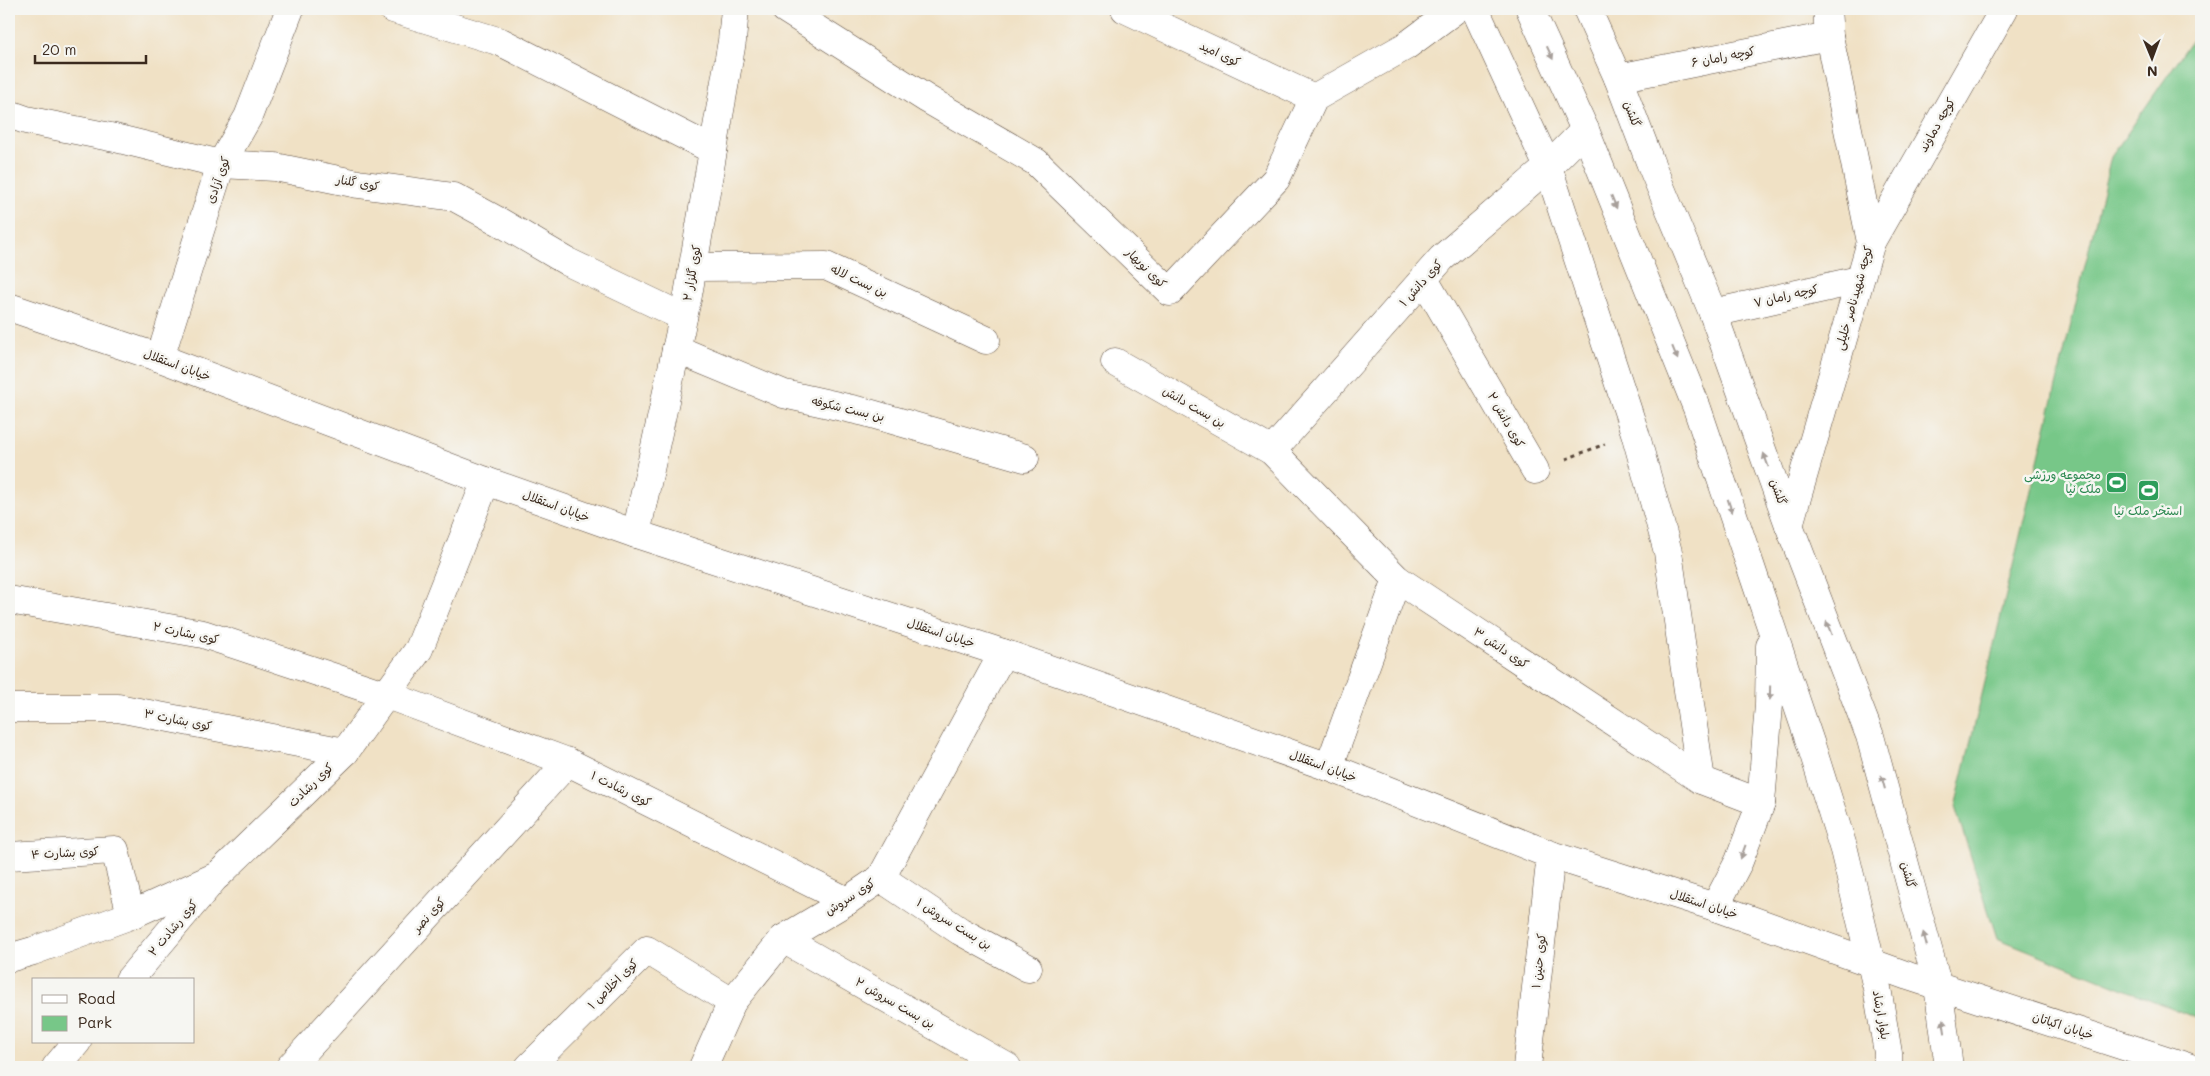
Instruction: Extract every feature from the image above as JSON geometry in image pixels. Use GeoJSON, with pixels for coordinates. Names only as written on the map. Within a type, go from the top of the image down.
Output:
{"type":"FeatureCollection","features":[{"type":"Feature","properties":{"kind":"street","name":"کوی آزادی"},"geometry":{"type":"LineString","coordinates":[[160,358],[221,164],[248,118],[286,9]]}},
{"type":"Feature","properties":{"kind":"street"},"geometry":{"type":"LineString","coordinates":[[393,9],[501,42],[713,150]]}},
{"type":"Feature","properties":{"kind":"street","name":"کوی گلزار ۲"},"geometry":{"type":"LineString","coordinates":[[636,534],[693,268],[732,41],[735,9]]}},
{"type":"Feature","properties":{"kind":"street","name":"کوی نوبهار"},"geometry":{"type":"LineString","coordinates":[[785,9],[927,100],[1036,162],[1170,292],[1276,179],[1314,98]]}},
{"type":"Feature","properties":{"kind":"street","name":"کوی امید"},"geometry":{"type":"LineString","coordinates":[[1126,9],[1314,98]]}},
{"type":"Feature","properties":{"kind":"street"},"geometry":{"type":"LineString","coordinates":[[1314,98],[1406,46],[1456,9]]}},
{"type":"Feature","properties":{"kind":"street"},"geometry":{"type":"LineString","coordinates":[[1475,9],[1548,167],[1635,433],[1668,552],[1701,780]]}},
{"type":"Feature","properties":{"kind":"street"},"geometry":{"type":"LineString","coordinates":[[1530,9],[1585,130],[1697,408],[1812,748],[1844,850],[1871,963]]}},
{"type":"Feature","properties":{"kind":"street","name":"گلشن"},"geometry":{"type":"LineString","coordinates":[[1587,9],[1618,78],[1650,162],[1713,313],[1790,525],[1870,736],[1938,986]]}},
{"type":"Feature","properties":{"kind":"street","name":"کوچه شهیدناصر خلیلی"},"geometry":{"type":"LineString","coordinates":[[1790,525],[1871,242],[1829,36],[1826,9]]}},
{"type":"Feature","properties":{"kind":"street","name":"کوچه دماوند"},"geometry":{"type":"LineString","coordinates":[[1871,242],[2004,9]]}},
{"type":"Feature","properties":{"kind":"street","name":"کوچه رامان ۶"},"geometry":{"type":"LineString","coordinates":[[1618,78],[1829,36]]}},
{"type":"Feature","properties":{"kind":"street","name":"کوی گلنار"},"geometry":{"type":"LineString","coordinates":[[9,114],[26,120],[115,138],[221,164],[275,167],[358,184],[454,197],[568,262],[683,317]]}},
{"type":"Feature","properties":{"kind":"street","name":"کوی دانش ۱"},"geometry":{"type":"LineString","coordinates":[[1272,451],[1442,258],[1548,167],[1585,130]]}},
{"type":"Feature","properties":{"kind":"street","name":"بن بست لاله"},"geometry":{"type":"LineString","coordinates":[[693,268],[826,266],[986,340]]}},
{"type":"Feature","properties":{"kind":"street","name":"کوی دانش ۲"},"geometry":{"type":"LineString","coordinates":[[1424,279],[1535,470]]}},
{"type":"Feature","properties":{"kind":"street","name":"کوچه رامان ۷"},"geometry":{"type":"LineString","coordinates":[[1713,313],[1859,280]]}},
{"type":"Feature","properties":{"kind":"street","name":"خیابان استقلال"},"geometry":{"type":"LineString","coordinates":[[9,307],[160,358],[486,481],[636,534],[1003,653],[1329,767],[1551,855],[1715,907],[1938,986]]}},
{"type":"Feature","properties":{"kind":"street","name":"بن بست شکوفه"},"geometry":{"type":"LineString","coordinates":[[676,350],[784,394],[865,412],[1025,458]]}},
{"type":"Feature","properties":{"kind":"street","name":"بن بست دانش"},"geometry":{"type":"LineString","coordinates":[[1115,362],[1272,451]]}},
{"type":"Feature","properties":{"kind":"street","name":"کوی دانش ۳"},"geometry":{"type":"LineString","coordinates":[[1272,451],[1397,579],[1701,780],[1761,803]]}},
{"type":"Feature","properties":{"kind":"street","name":"کوی رشادت"},"geometry":{"type":"LineString","coordinates":[[9,958],[131,915],[216,876],[345,752],[419,649],[486,481]]}},
{"type":"Feature","properties":{"kind":"street"},"geometry":{"type":"LineString","coordinates":[[1329,767],[1397,579]]}},
{"type":"Feature","properties":{"kind":"street","name":"کوی بشارت ۲"},"geometry":{"type":"LineString","coordinates":[[9,600],[203,634],[387,695]]}},
{"type":"Feature","properties":{"kind":"street"},"geometry":{"type":"LineString","coordinates":[[1715,907],[1740,861],[1761,803],[1770,705],[1771,627]]}},
{"type":"Feature","properties":{"kind":"street","name":"کوی سروش"},"geometry":{"type":"LineString","coordinates":[[702,1067],[732,1002],[783,939],[847,901],[881,878],[1003,653]]}},
{"type":"Feature","properties":{"kind":"street","name":"کوی رشادت ۱"},"geometry":{"type":"LineString","coordinates":[[387,695],[568,762],[847,901]]}},
{"type":"Feature","properties":{"kind":"street","name":"کوی بشارت ۳"},"geometry":{"type":"LineString","coordinates":[[9,708],[118,708],[345,752]]}},
{"type":"Feature","properties":{"kind":"street","name":"کوی نصر"},"geometry":{"type":"LineString","coordinates":[[290,1067],[568,762]]}},
{"type":"Feature","properties":{"kind":"street","name":"کوی بشارت ۴"},"geometry":{"type":"LineString","coordinates":[[9,856],[115,850],[131,915]]}},
{"type":"Feature","properties":{"kind":"street","name":"کوی حنین ۱"},"geometry":{"type":"LineString","coordinates":[[1527,1067],[1551,855]]}},
{"type":"Feature","properties":{"kind":"street","name":"کوی رشادت ۲"},"geometry":{"type":"LineString","coordinates":[[131,978],[216,876]]}},
{"type":"Feature","properties":{"kind":"street","name":"بن بست سروش ۱"},"geometry":{"type":"LineString","coordinates":[[881,878],[960,931],[1028,968]]}},
{"type":"Feature","properties":{"kind":"street","name":"بن بست سروش ۲"},"geometry":{"type":"LineString","coordinates":[[783,939],[1007,1067]]}},
{"type":"Feature","properties":{"kind":"street","name":"کوی اخلاص ۱"},"geometry":{"type":"LineString","coordinates":[[529,1067],[647,950],[732,1002]]}},
{"type":"Feature","properties":{"kind":"street","name":"بلوار ارشاد"},"geometry":{"type":"LineString","coordinates":[[1871,963],[1888,1053],[1888,1067]]}},
{"type":"Feature","properties":{"kind":"street"},"geometry":{"type":"LineString","coordinates":[[1938,986],[1949,1067]]}},
{"type":"Feature","properties":{"kind":"street","name":"خیابان اکباتان"},"geometry":{"type":"LineString","coordinates":[[1938,986],[2188,1067]]}},
{"type":"Feature","properties":{"kind":"street"},"geometry":{"type":"LineString","coordinates":[[56,1067],[75,1044]]}},
{"type":"Feature","properties":{"kind":"path"},"geometry":{"type":"LineString","coordinates":[[1535,470],[1635,433]]}},
{"type":"Feature","properties":{"kind":"green space","name":"مجموعه ورزشی ملک نیا"},"geometry":{"type":"Polygon","coordinates":[[[2201,27],[2201,1020],[1997,938],[1955,807],[2111,157],[2201,27]]]}},
{"type":"Feature","properties":{"kind":"place","name":"مجموعه ورزشی ملک نیا"},"geometry":{"type":"Point","coordinates":[2117,482]}},
{"type":"Feature","properties":{"kind":"place","name":"استخر ملک نیا"},"geometry":{"type":"Point","coordinates":[2148,490]}}]}
